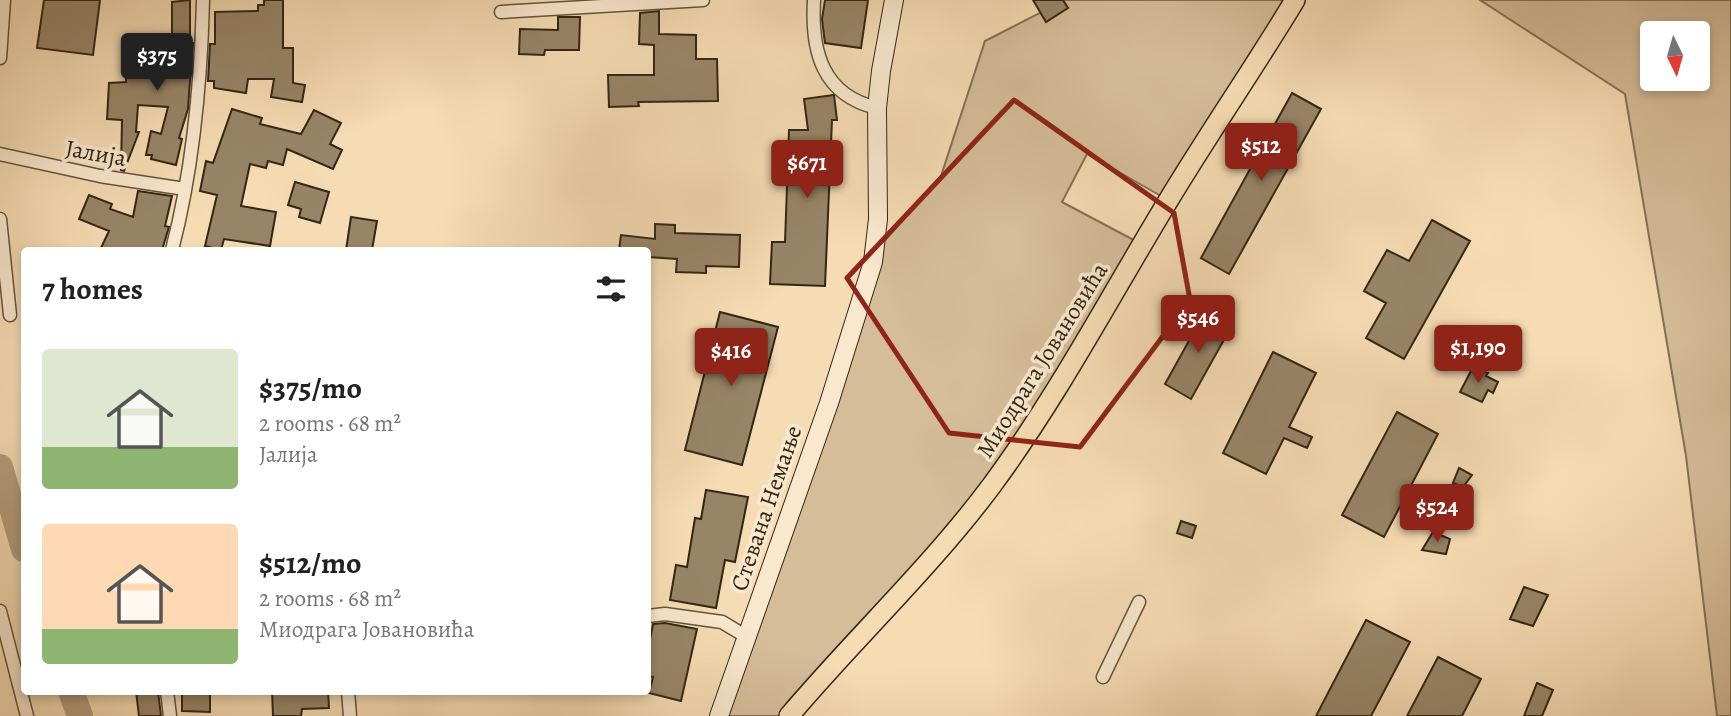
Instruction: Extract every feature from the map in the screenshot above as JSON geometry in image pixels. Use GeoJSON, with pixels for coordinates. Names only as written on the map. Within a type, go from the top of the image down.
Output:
{"type":"FeatureCollection","features":[{"type":"Feature","properties":{"kind":"main road","name":"Миодрага Јовановића"},"geometry":{"type":"LineString","coordinates":[[789,716],[921,569],[1000,473],[1098,318],[1168,200],[1296,0]]}},
{"type":"Feature","properties":{"kind":"street"},"geometry":{"type":"LineString","coordinates":[[0,58],[4,0]]}},
{"type":"Feature","properties":{"kind":"street"},"geometry":{"type":"LineString","coordinates":[[173,247],[196,115],[203,0]]}},
{"type":"Feature","properties":{"kind":"street"},"geometry":{"type":"LineString","coordinates":[[501,12],[703,0]]}},
{"type":"Feature","properties":{"kind":"street"},"geometry":{"type":"LineString","coordinates":[[814,0],[816,47],[825,69],[835,84],[853,101],[877,108]]}},
{"type":"Feature","properties":{"kind":"street","name":"Стевана Немање"},"geometry":{"type":"LineString","coordinates":[[719,716],[829,403],[873,262],[878,219],[877,108],[894,0]]}},
{"type":"Feature","properties":{"kind":"street","name":"Јалија"},"geometry":{"type":"LineString","coordinates":[[0,154],[88,174],[185,189]]}},
{"type":"Feature","properties":{"kind":"street"},"geometry":{"type":"LineString","coordinates":[[0,219],[10,315]]}},
{"type":"Feature","properties":{"kind":"street"},"geometry":{"type":"LineString","coordinates":[[1103,677],[1139,602]]}},
{"type":"Feature","properties":{"kind":"street"},"geometry":{"type":"LineString","coordinates":[[0,611],[21,693]]}},
{"type":"Feature","properties":{"kind":"street","name":"Стевана Немање"},"geometry":{"type":"LineString","coordinates":[[651,616],[666,614],[722,622],[747,637]]}},
{"type":"Feature","properties":{"kind":"street"},"geometry":{"type":"LineString","coordinates":[[22,695],[27,716]]}},
{"type":"Feature","properties":{"kind":"street"},"geometry":{"type":"LineString","coordinates":[[167,695],[170,716]]}},
{"type":"Feature","properties":{"kind":"street"},"geometry":{"type":"LineString","coordinates":[[348,695],[350,716]]}},
{"type":"Feature","properties":{"kind":"highlighted area"},"geometry":{"type":"Polygon","coordinates":[[[1014,100],[1174,213],[1190,300],[1080,447],[949,433],[847,278],[1014,100]]]}},
{"type":"Feature","properties":{"kind":"shaded area"},"geometry":{"type":"Polygon","coordinates":[[[1065,0],[1295,0],[1168,200],[1087,154],[1062,202],[1143,245],[1012,456],[789,716],[719,716],[875,252],[941,176],[985,41],[1065,0]]]}},
{"type":"Feature","properties":{"kind":"shaded area"},"geometry":{"type":"Polygon","coordinates":[[[1480,0],[1731,0],[1731,716],[1717,716],[1686,456],[1625,94],[1480,0]]]}},
{"type":"Feature","properties":{"kind":"building"},"geometry":{"type":"Polygon","coordinates":[[[44,0],[100,0],[93,55],[37,48],[44,0]]]}},
{"type":"Feature","properties":{"kind":"building"},"geometry":{"type":"Polygon","coordinates":[[[190,0],[190,43],[193,43],[188,109],[179,138],[182,139],[176,165],[151,159],[152,155],[146,155],[151,131],[161,134],[168,107],[138,105],[136,132],[139,132],[124,171],[121,170],[122,120],[107,119],[109,83],[126,82],[126,58],[172,59],[172,2],[190,0]]]}},
{"type":"Feature","properties":{"kind":"building"},"geometry":{"type":"Polygon","coordinates":[[[264,0],[283,0],[283,48],[293,48],[293,83],[305,85],[302,102],[271,97],[274,79],[248,79],[246,93],[214,88],[214,81],[208,81],[210,44],[215,44],[215,12],[258,11],[258,5],[264,5],[264,0]]]}},
{"type":"Feature","properties":{"kind":"building"},"geometry":{"type":"Polygon","coordinates":[[[825,0],[868,0],[861,48],[825,43],[822,19],[825,0]]]}},
{"type":"Feature","properties":{"kind":"building"},"geometry":{"type":"Polygon","coordinates":[[[1033,0],[1063,0],[1068,8],[1046,22],[1033,0]]]}},
{"type":"Feature","properties":{"kind":"building"},"geometry":{"type":"Polygon","coordinates":[[[659,11],[659,34],[696,35],[696,59],[717,59],[718,101],[638,102],[639,106],[609,107],[608,75],[654,75],[654,45],[639,44],[640,13],[659,11]]]}},
{"type":"Feature","properties":{"kind":"building"},"geometry":{"type":"Polygon","coordinates":[[[558,17],[580,17],[579,50],[545,50],[544,55],[519,54],[520,29],[558,30],[558,17]]]}},
{"type":"Feature","properties":{"kind":"building"},"geometry":{"type":"Polygon","coordinates":[[[1292,93],[1321,109],[1229,274],[1201,258],[1292,93]]]}},
{"type":"Feature","properties":{"kind":"building"},"geometry":{"type":"Polygon","coordinates":[[[834,95],[837,120],[832,120],[825,286],[770,284],[772,242],[785,242],[789,130],[808,130],[804,99],[834,95]]]}},
{"type":"Feature","properties":{"kind":"building"},"geometry":{"type":"Polygon","coordinates":[[[232,109],[262,118],[260,124],[301,134],[314,110],[341,123],[330,144],[342,150],[333,169],[287,149],[283,165],[268,161],[266,168],[250,164],[241,206],[276,212],[270,246],[224,239],[222,247],[205,246],[217,195],[200,191],[206,161],[213,163],[232,109]]]}},
{"type":"Feature","properties":{"kind":"building"},"geometry":{"type":"Polygon","coordinates":[[[295,182],[329,192],[320,223],[299,217],[301,209],[288,205],[295,182]]]}},
{"type":"Feature","properties":{"kind":"building"},"geometry":{"type":"Polygon","coordinates":[[[138,191],[172,196],[165,226],[169,227],[163,247],[101,247],[109,231],[79,219],[89,195],[112,204],[110,209],[133,217],[138,191]]]}},
{"type":"Feature","properties":{"kind":"building"},"geometry":{"type":"Polygon","coordinates":[[[351,217],[377,221],[373,247],[346,247],[351,217]]]}},
{"type":"Feature","properties":{"kind":"building"},"geometry":{"type":"Polygon","coordinates":[[[1432,220],[1470,241],[1404,359],[1366,338],[1386,303],[1364,291],[1387,250],[1409,261],[1432,220]]]}},
{"type":"Feature","properties":{"kind":"building"},"geometry":{"type":"Polygon","coordinates":[[[655,224],[675,225],[675,233],[740,235],[739,267],[706,266],[706,273],[676,272],[677,259],[651,257],[651,247],[619,247],[621,235],[655,239],[655,224]]]}},
{"type":"Feature","properties":{"kind":"building"},"geometry":{"type":"Polygon","coordinates":[[[720,312],[778,327],[742,465],[685,450],[720,312]]]}},
{"type":"Feature","properties":{"kind":"building"},"geometry":{"type":"Polygon","coordinates":[[[1205,312],[1231,327],[1191,399],[1165,384],[1205,312]]]}},
{"type":"Feature","properties":{"kind":"building"},"geometry":{"type":"Polygon","coordinates":[[[1273,352],[1316,373],[1289,427],[1312,437],[1307,448],[1284,438],[1266,474],[1223,453],[1273,352]]]}},
{"type":"Feature","properties":{"kind":"building"},"geometry":{"type":"Polygon","coordinates":[[[1472,369],[1488,373],[1486,376],[1498,382],[1493,393],[1488,390],[1482,402],[1460,392],[1472,369]]]}},
{"type":"Feature","properties":{"kind":"building"},"geometry":{"type":"Polygon","coordinates":[[[1397,412],[1438,434],[1384,537],[1342,515],[1397,412]]]}},
{"type":"Feature","properties":{"kind":"building"},"geometry":{"type":"Polygon","coordinates":[[[1459,468],[1472,475],[1463,487],[1453,483],[1459,468]]]}},
{"type":"Feature","properties":{"kind":"building"},"geometry":{"type":"Polygon","coordinates":[[[706,490],[748,497],[735,562],[725,560],[716,608],[670,600],[676,565],[687,567],[695,518],[701,519],[706,490]]]}},
{"type":"Feature","properties":{"kind":"building"},"geometry":{"type":"Polygon","coordinates":[[[1181,521],[1196,526],[1192,538],[1177,533],[1181,521]]]}},
{"type":"Feature","properties":{"kind":"building"},"geometry":{"type":"Polygon","coordinates":[[[1433,532],[1450,539],[1446,554],[1422,550],[1433,532]]]}},
{"type":"Feature","properties":{"kind":"building"},"geometry":{"type":"Polygon","coordinates":[[[1524,587],[1548,595],[1533,626],[1510,619],[1524,587]]]}},
{"type":"Feature","properties":{"kind":"building"},"geometry":{"type":"Polygon","coordinates":[[[1366,620],[1410,642],[1371,716],[1316,716],[1366,620]]]}},
{"type":"Feature","properties":{"kind":"building"},"geometry":{"type":"Polygon","coordinates":[[[665,623],[697,629],[681,701],[651,694],[653,624],[665,623]]]}},
{"type":"Feature","properties":{"kind":"building"},"geometry":{"type":"Polygon","coordinates":[[[1438,657],[1481,679],[1462,716],[1407,716],[1438,657]]]}},
{"type":"Feature","properties":{"kind":"building"},"geometry":{"type":"Polygon","coordinates":[[[1537,683],[1553,690],[1542,716],[1524,716],[1537,683]]]}},
{"type":"Feature","properties":{"kind":"building"},"geometry":{"type":"Polygon","coordinates":[[[136,695],[158,695],[161,716],[139,716],[136,695]]]}},
{"type":"Feature","properties":{"kind":"building"},"geometry":{"type":"Polygon","coordinates":[[[182,695],[210,695],[210,712],[182,711],[182,695]]]}},
{"type":"Feature","properties":{"kind":"building"},"geometry":{"type":"Polygon","coordinates":[[[272,695],[328,695],[329,708],[302,709],[301,716],[273,716],[272,695]]]}},
{"type":"Feature","properties":{"kind":"waterway"},"geometry":{"type":"LineString","coordinates":[[0,467],[21,539]]}},
{"type":"Feature","properties":{"kind":"waterway"},"geometry":{"type":"LineString","coordinates":[[72,695],[80,716]]}}]}
